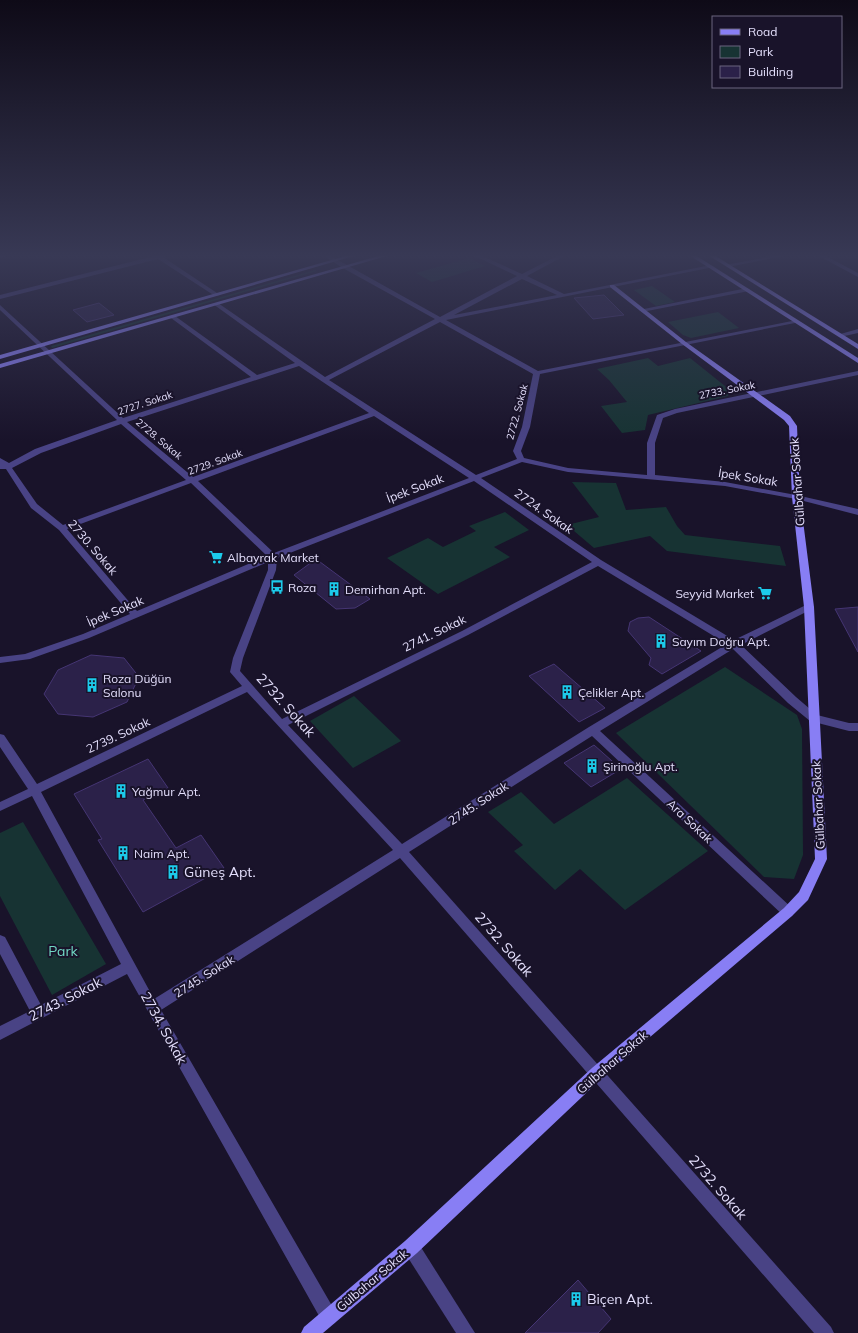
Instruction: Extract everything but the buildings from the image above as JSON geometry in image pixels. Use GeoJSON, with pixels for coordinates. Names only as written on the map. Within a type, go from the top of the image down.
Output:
{"type":"FeatureCollection","features":[{"type":"Feature","properties":{"kind":"main road"},"geometry":{"type":"LineString","coordinates":[[0,357],[139,317]]}},
{"type":"Feature","properties":{"kind":"main road"},"geometry":{"type":"LineString","coordinates":[[0,366],[172,317]]}},
{"type":"Feature","properties":{"kind":"main road","name":"Gülbahar Sokak"},"geometry":{"type":"LineString","coordinates":[[310,1333],[411,1247],[597,1073],[788,912],[804,896],[821,859],[809,607],[796,497],[793,426],[787,418],[757,395],[684,344],[651,317]]}},
{"type":"Feature","properties":{"kind":"main road"},"geometry":{"type":"LineString","coordinates":[[790,317],[858,361]]}},
{"type":"Feature","properties":{"kind":"main road"},"geometry":{"type":"LineString","coordinates":[[812,317],[858,347]]}},
{"type":"Feature","properties":{"kind":"street","name":"2728. Sokak"},"geometry":{"type":"LineString","coordinates":[[11,317],[50,352],[122,421],[193,480],[273,557]]}},
{"type":"Feature","properties":{"kind":"street"},"geometry":{"type":"LineString","coordinates":[[173,317],[255,377]]}},
{"type":"Feature","properties":{"kind":"street","name":"2724. Sokak"},"geometry":{"type":"LineString","coordinates":[[234,317],[300,364],[475,478],[598,562],[734,644],[792,700],[814,718],[849,727],[858,727]]}},
{"type":"Feature","properties":{"kind":"street","name":"2722. Sokak"},"geometry":{"type":"LineString","coordinates":[[438,317],[537,373],[526,426],[517,451],[522,460]]}},
{"type":"Feature","properties":{"kind":"street"},"geometry":{"type":"LineString","coordinates":[[324,380],[444,317]]}},
{"type":"Feature","properties":{"kind":"street"},"geometry":{"type":"LineString","coordinates":[[441,319],[450,317]]}},
{"type":"Feature","properties":{"kind":"street"},"geometry":{"type":"LineString","coordinates":[[537,373],[797,322]]}},
{"type":"Feature","properties":{"kind":"street"},"geometry":{"type":"LineString","coordinates":[[840,335],[858,331]]}},
{"type":"Feature","properties":{"kind":"street","name":"2727. Sokak"},"geometry":{"type":"LineString","coordinates":[[4,467],[38,451],[122,421],[255,377],[300,364]]}},
{"type":"Feature","properties":{"kind":"street","name":"2733. Sokak"},"geometry":{"type":"LineString","coordinates":[[651,476],[651,443],[660,417],[676,411],[858,373]]}},
{"type":"Feature","properties":{"kind":"street","name":"2729. Sokak"},"geometry":{"type":"LineString","coordinates":[[62,528],[375,413]]}},
{"type":"Feature","properties":{"kind":"street","name":"2730. Sokak"},"geometry":{"type":"LineString","coordinates":[[0,460],[34,506],[62,528],[136,615]]}},
{"type":"Feature","properties":{"kind":"street","name":"İpek Sokak"},"geometry":{"type":"LineString","coordinates":[[0,660],[26,657],[86,636],[273,557],[522,460],[568,470],[651,476],[725,484],[796,497],[858,512]]}},
{"type":"Feature","properties":{"kind":"street","name":"2732. Sokak"},"geometry":{"type":"LineString","coordinates":[[273,557],[272,570],[238,658],[235,672],[247,688],[402,852],[825,1333]]}},
{"type":"Feature","properties":{"kind":"street","name":"2741. Sokak"},"geometry":{"type":"LineString","coordinates":[[281,724],[465,633],[598,562]]}},
{"type":"Feature","properties":{"kind":"street","name":"2745. Sokak"},"geometry":{"type":"LineString","coordinates":[[152,1008],[402,852],[593,730],[734,644],[809,607]]}},
{"type":"Feature","properties":{"kind":"street","name":"2739. Sokak"},"geometry":{"type":"LineString","coordinates":[[0,807],[34,789],[247,688]]}},
{"type":"Feature","properties":{"kind":"street","name":"Ara Sokak"},"geometry":{"type":"LineString","coordinates":[[593,730],[788,912]]}},
{"type":"Feature","properties":{"kind":"street","name":"2734. Sokak"},"geometry":{"type":"LineString","coordinates":[[0,738],[34,789],[152,1008],[329,1317]]}},
{"type":"Feature","properties":{"kind":"street"},"geometry":{"type":"LineString","coordinates":[[0,941],[38,1012]]}},
{"type":"Feature","properties":{"kind":"street","name":"2743. Sokak"},"geometry":{"type":"LineString","coordinates":[[0,1033],[38,1012],[130,966]]}},
{"type":"Feature","properties":{"kind":"street"},"geometry":{"type":"LineString","coordinates":[[411,1247],[466,1333]]}},
{"type":"Feature","properties":{"kind":"green space"},"geometry":{"type":"Polygon","coordinates":[[[151,317],[158,317],[52,348],[51,346],[151,317]]]}},
{"type":"Feature","properties":{"kind":"green space"},"geometry":{"type":"Polygon","coordinates":[[[692,317],[725,317],[739,328],[691,338],[683,335],[668,322],[692,317]]]}},
{"type":"Feature","properties":{"kind":"green space"},"geometry":{"type":"Polygon","coordinates":[[[648,358],[658,366],[690,358],[730,390],[728,396],[648,415],[645,430],[622,433],[601,406],[627,402],[609,380],[597,369],[648,358]]]}},
{"type":"Feature","properties":{"kind":"green space"},"geometry":{"type":"Polygon","coordinates":[[[572,482],[616,483],[626,510],[666,507],[677,526],[685,535],[780,546],[786,566],[667,551],[650,536],[594,548],[567,525],[599,517],[572,482]]]}},
{"type":"Feature","properties":{"kind":"green space"},"geometry":{"type":"Polygon","coordinates":[[[505,512],[529,530],[494,547],[510,557],[438,594],[387,558],[428,538],[443,547],[476,531],[469,526],[505,512]]]}},
{"type":"Feature","properties":{"kind":"green space"},"geometry":{"type":"Polygon","coordinates":[[[725,667],[797,715],[802,729],[803,855],[794,879],[764,877],[616,733],[725,667]]]}},
{"type":"Feature","properties":{"kind":"green space"},"geometry":{"type":"Polygon","coordinates":[[[354,696],[401,741],[353,768],[310,721],[354,696]]]}},
{"type":"Feature","properties":{"kind":"green space"},"geometry":{"type":"Polygon","coordinates":[[[627,778],[708,851],[625,910],[580,869],[555,890],[514,851],[523,845],[488,812],[521,792],[554,824],[627,778]]]}},
{"type":"Feature","properties":{"kind":"green space","name":"Park"},"geometry":{"type":"Polygon","coordinates":[[[23,822],[106,964],[52,995],[0,896],[0,833],[23,822]]]}},
{"type":"Feature","properties":{"kind":"place","name":"Albayrak Market"},"geometry":{"type":"Point","coordinates":[216,557]}},
{"type":"Feature","properties":{"kind":"place","name":"Roza"},"geometry":{"type":"Point","coordinates":[277,587]}},
{"type":"Feature","properties":{"kind":"place","name":"Demirhan Apt."},"geometry":{"type":"Point","coordinates":[334,589]}},
{"type":"Feature","properties":{"kind":"place","name":"Seyyid Market"},"geometry":{"type":"Point","coordinates":[765,593]}},
{"type":"Feature","properties":{"kind":"place","name":"Sayım Doğru Apt."},"geometry":{"type":"Point","coordinates":[661,641]}},
{"type":"Feature","properties":{"kind":"place","name":"Roza Düğün Salonu"},"geometry":{"type":"Point","coordinates":[92,685]}},
{"type":"Feature","properties":{"kind":"place","name":"Çelikler Apt."},"geometry":{"type":"Point","coordinates":[567,692]}},
{"type":"Feature","properties":{"kind":"place","name":"Şirinoğlu Apt."},"geometry":{"type":"Point","coordinates":[592,766]}},
{"type":"Feature","properties":{"kind":"place","name":"Yağmur Apt."},"geometry":{"type":"Point","coordinates":[121,791]}},
{"type":"Feature","properties":{"kind":"place","name":"Naim Apt."},"geometry":{"type":"Point","coordinates":[123,853]}},
{"type":"Feature","properties":{"kind":"place","name":"Güneş Apt."},"geometry":{"type":"Point","coordinates":[173,872]}},
{"type":"Feature","properties":{"kind":"place","name":"Biçen Apt."},"geometry":{"type":"Point","coordinates":[576,1299]}}]}
